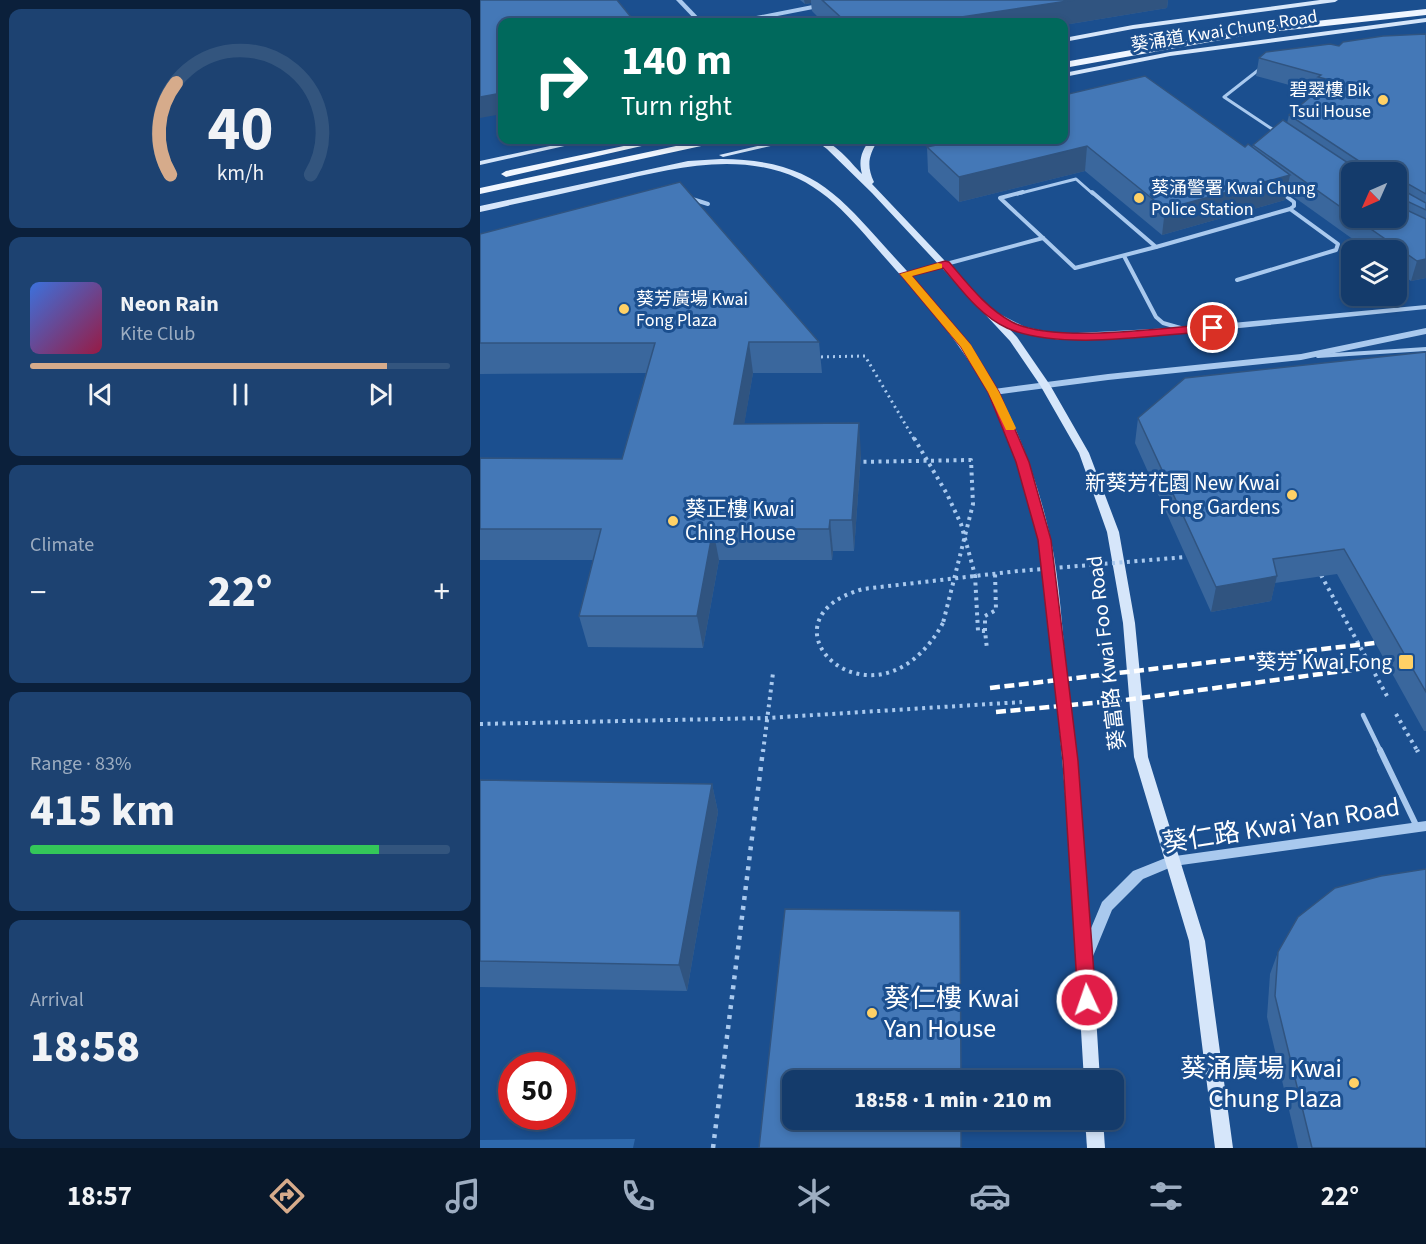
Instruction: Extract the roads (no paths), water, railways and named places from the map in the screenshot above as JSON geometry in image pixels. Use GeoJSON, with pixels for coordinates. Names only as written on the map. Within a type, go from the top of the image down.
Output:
{"type":"FeatureCollection","features":[{"type":"Feature","properties":{"kind":"main road","name":"葵涌道 Kwai Chung Road"},"geometry":{"type":"LineString","coordinates":[[1068,39],[1132,27],[1335,0]]}},
{"type":"Feature","properties":{"kind":"main road","name":"葵涌道 Kwai Chung Road"},"geometry":{"type":"LineString","coordinates":[[1068,55],[1139,41],[1252,24],[1426,4]]}},
{"type":"Feature","properties":{"kind":"main road","name":"葵涌道 Kwai Chung Road"},"geometry":{"type":"LineString","coordinates":[[1068,64],[1260,30],[1426,12]]}},
{"type":"Feature","properties":{"kind":"main road","name":"葵涌道 Kwai Chung Road"},"geometry":{"type":"LineString","coordinates":[[1068,74],[1170,54],[1426,20]]}},
{"type":"Feature","properties":{"kind":"main road"},"geometry":{"type":"LineString","coordinates":[[480,163],[568,144]]}},
{"type":"Feature","properties":{"kind":"main road"},"geometry":{"type":"LineString","coordinates":[[480,180],[645,144]]}},
{"type":"Feature","properties":{"kind":"main road"},"geometry":{"type":"LineString","coordinates":[[480,191],[697,144]]}},
{"type":"Feature","properties":{"kind":"main road"},"geometry":{"type":"LineString","coordinates":[[480,209],[774,144]]}},
{"type":"Feature","properties":{"kind":"main road","name":"葵富路 Kwai Foo Road"},"geometry":{"type":"LineString","coordinates":[[825,144],[875,191],[1014,339],[1045,385],[1084,453],[1113,532],[1129,623],[1141,757],[1197,941],[1224,1148]]}},
{"type":"Feature","properties":{"kind":"main road"},"geometry":{"type":"LineString","coordinates":[[872,144],[864,156],[863,171],[875,191]]}},
{"type":"Feature","properties":{"kind":"main road"},"geometry":{"type":"LineString","coordinates":[[681,165],[739,160],[773,167],[801,177],[836,200],[905,274],[965,345],[993,392],[1022,462],[1045,540],[1070,761],[1091,1070]]}},
{"type":"Feature","properties":{"kind":"main road"},"geometry":{"type":"LineString","coordinates":[[1095,1130],[1096,1148]]}},
{"type":"Feature","properties":{"kind":"street"},"geometry":{"type":"LineString","coordinates":[[679,0],[695,18]]}},
{"type":"Feature","properties":{"kind":"street"},"geometry":{"type":"LineString","coordinates":[[757,18],[826,5]]}},
{"type":"Feature","properties":{"kind":"street"},"geometry":{"type":"LineString","coordinates":[[985,309],[1009,325],[1040,335],[1085,336],[1190,330],[1426,307]]}},
{"type":"Feature","properties":{"kind":"street"},"geometry":{"type":"LineString","coordinates":[[993,392],[1301,357],[1426,331]]}},
{"type":"Feature","properties":{"kind":"street","name":"葵仁路 Kwai Yan Road"},"geometry":{"type":"LineString","coordinates":[[1085,960],[1107,906],[1138,875],[1173,861],[1422,827]]}},
{"type":"Feature","properties":{"kind":"lane"},"geometry":{"type":"LineString","coordinates":[[1262,67],[1224,97],[1283,137]]}},
{"type":"Feature","properties":{"kind":"lane"},"geometry":{"type":"LineString","coordinates":[[1156,247],[1076,178],[1000,198],[1075,268],[1156,247],[1294,206],[1294,202],[1276,188]]}},
{"type":"Feature","properties":{"kind":"lane"},"geometry":{"type":"LineString","coordinates":[[681,198],[692,198],[708,204]]}},
{"type":"Feature","properties":{"kind":"lane"},"geometry":{"type":"LineString","coordinates":[[1237,280],[1336,250],[1338,244],[1290,209]]}},
{"type":"Feature","properties":{"kind":"lane"},"geometry":{"type":"LineString","coordinates":[[905,274],[1043,238]]}},
{"type":"Feature","properties":{"kind":"lane"},"geometry":{"type":"LineString","coordinates":[[1124,255],[1156,317],[1162,322],[1190,330]]}},
{"type":"Feature","properties":{"kind":"lane"},"geometry":{"type":"LineString","coordinates":[[1301,357],[1426,349]]}},
{"type":"Feature","properties":{"kind":"lane"},"geometry":{"type":"LineString","coordinates":[[1363,715],[1422,827]]}},
{"type":"Feature","properties":{"kind":"railway"},"geometry":{"type":"LineString","coordinates":[[990,688],[1426,637]]}},
{"type":"Feature","properties":{"kind":"railway"},"geometry":{"type":"LineString","coordinates":[[996,712],[1125,700],[1426,660]]}},
{"type":"Feature","properties":{"kind":"place","name":"碧翠樓 Bik Tsui House"},"geometry":{"type":"Point","coordinates":[1383,100]}},
{"type":"Feature","properties":{"kind":"place","name":"葵涌警署 Kwai Chung Police Station"},"geometry":{"type":"Point","coordinates":[1139,198]}},
{"type":"Feature","properties":{"kind":"place","name":"葵芳廣場 Kwai Fong Plaza"},"geometry":{"type":"Point","coordinates":[624,309]}},
{"type":"Feature","properties":{"kind":"place","name":"新葵芳花園 New Kwai Fong Gardens"},"geometry":{"type":"Point","coordinates":[1292,495]}},
{"type":"Feature","properties":{"kind":"place","name":"葵正樓 Kwai Ching House"},"geometry":{"type":"Point","coordinates":[673,521]}},
{"type":"Feature","properties":{"kind":"place","name":"葵芳 Kwai Fong"},"geometry":{"type":"Point","coordinates":[1406,662]}},
{"type":"Feature","properties":{"kind":"place","name":"葵仁樓 Kwai Yan House"},"geometry":{"type":"Point","coordinates":[872,1013]}},
{"type":"Feature","properties":{"kind":"place","name":"葵涌廣場 Kwai Chung Plaza"},"geometry":{"type":"Point","coordinates":[1354,1083]}}]}
